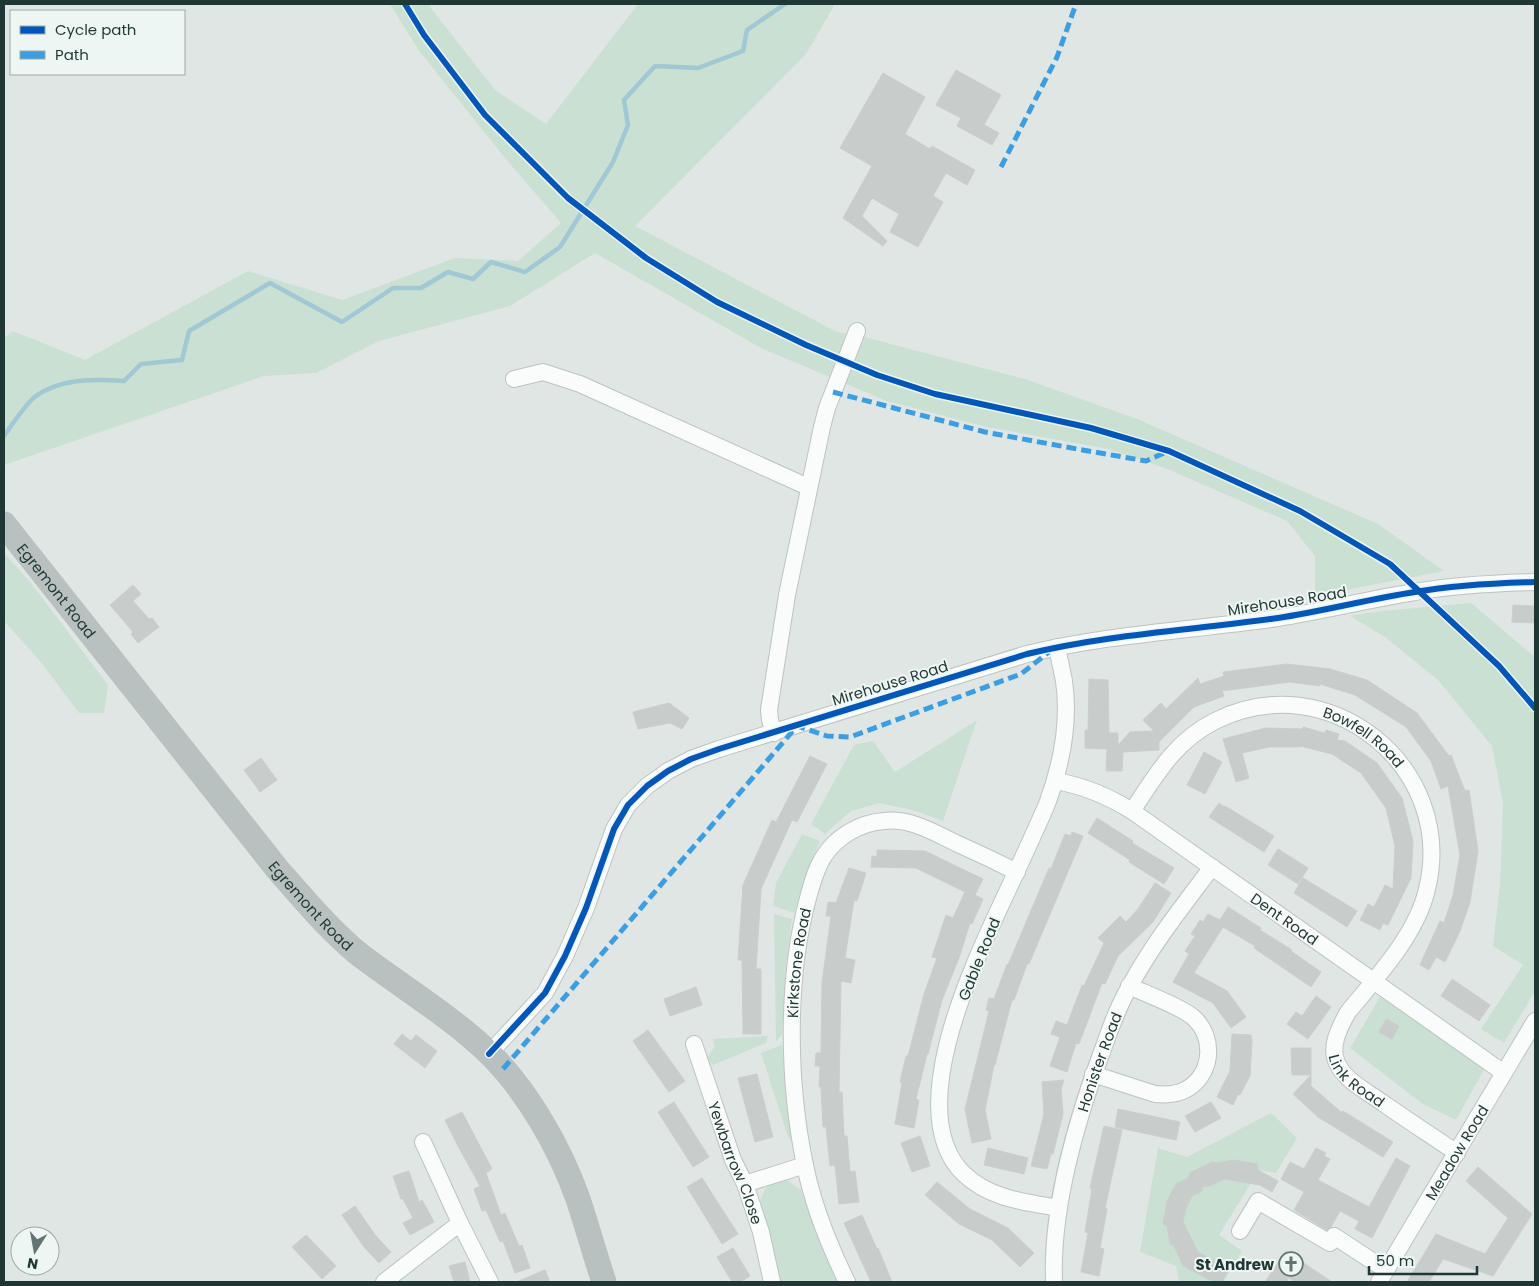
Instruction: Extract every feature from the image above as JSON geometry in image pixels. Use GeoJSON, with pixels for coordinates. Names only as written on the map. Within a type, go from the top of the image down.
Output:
{"type":"FeatureCollection","features":[{"type":"Feature","properties":{"kind":"highway","name":"Egremont Road"},"geometry":{"type":"LineString","coordinates":[[4,524],[298,893],[359,954],[452,1022],[489,1054],[521,1092],[553,1142],[578,1198],[604,1282]]}},
{"type":"Feature","properties":{"kind":"street"},"geometry":{"type":"LineString","coordinates":[[774,733],[769,710],[787,595],[808,487],[826,408],[857,332]]}},
{"type":"Feature","properties":{"kind":"street"},"geometry":{"type":"LineString","coordinates":[[514,379],[543,372],[580,384],[808,487]]}},
{"type":"Feature","properties":{"kind":"street","name":"Mirehouse Road"},"geometry":{"type":"LineString","coordinates":[[489,1054],[545,992],[565,956],[586,908],[614,829],[628,805],[647,786],[668,771],[691,759],[1027,654],[1057,647],[1110,638],[1277,618],[1386,596],[1462,586],[1535,582]]}},
{"type":"Feature","properties":{"kind":"street","name":"Gable Road"},"geometry":{"type":"LineString","coordinates":[[1057,647],[1064,682],[1065,700],[1064,735],[1056,781],[965,988],[949,1042],[940,1082],[940,1122],[945,1142],[952,1157],[964,1174],[977,1184],[994,1194],[1011,1200],[1058,1208]]}},
{"type":"Feature","properties":{"kind":"street","name":"Bowfell Road"},"geometry":{"type":"LineString","coordinates":[[1132,811],[1162,765],[1173,752],[1200,729],[1248,708],[1300,706],[1334,714],[1365,730],[1392,752],[1411,779],[1425,809],[1431,841],[1430,874],[1422,906],[1407,936],[1374,980]]}},
{"type":"Feature","properties":{"kind":"street","name":"Dent Road"},"geometry":{"type":"LineString","coordinates":[[1056,781],[1098,792],[1132,811],[1504,1073]]}},
{"type":"Feature","properties":{"kind":"street","name":"Kirkstone Road"},"geometry":{"type":"LineString","coordinates":[[847,1282],[818,1215],[804,1165],[793,1070],[792,1028],[795,965],[802,922],[819,866],[825,855],[841,838],[856,829],[873,822],[897,821],[921,827],[1017,872]]}},
{"type":"Feature","properties":{"kind":"street","name":"Honister Road"},"geometry":{"type":"LineString","coordinates":[[1054,1282],[1058,1208],[1070,1154],[1093,1074],[1111,1026],[1129,986],[1162,933],[1212,867]]}},
{"type":"Feature","properties":{"kind":"street","name":"Link Road"},"geometry":{"type":"LineString","coordinates":[[1374,980],[1348,1012],[1341,1025],[1336,1038],[1337,1063],[1346,1076],[1457,1153]]}},
{"type":"Feature","properties":{"kind":"street"},"geometry":{"type":"LineString","coordinates":[[1093,1074],[1155,1094],[1165,1095],[1184,1091],[1199,1078],[1208,1061],[1208,1042],[1205,1033],[1194,1018],[1186,1012],[1129,986]]}},
{"type":"Feature","properties":{"kind":"street","name":"Meadow Road"},"geometry":{"type":"LineString","coordinates":[[1383,1276],[1535,1021]]}},
{"type":"Feature","properties":{"kind":"street","name":"Yewbarrow Close"},"geometry":{"type":"LineString","coordinates":[[694,1044],[733,1160],[745,1184],[761,1232],[772,1282]]}},
{"type":"Feature","properties":{"kind":"street"},"geometry":{"type":"LineString","coordinates":[[423,1142],[460,1223],[490,1282]]}},
{"type":"Feature","properties":{"kind":"street"},"geometry":{"type":"LineString","coordinates":[[745,1184],[804,1165]]}},
{"type":"Feature","properties":{"kind":"street"},"geometry":{"type":"LineString","coordinates":[[1240,1231],[1258,1201],[1330,1243],[1334,1236],[1383,1276]]}},
{"type":"Feature","properties":{"kind":"street"},"geometry":{"type":"LineString","coordinates":[[384,1282],[460,1223]]}},
{"type":"Feature","properties":{"kind":"green space"},"geometry":{"type":"Polygon","coordinates":[[[390,4],[429,4],[495,90],[546,124],[638,4],[835,4],[806,54],[635,226],[837,332],[864,337],[1025,379],[1137,419],[1378,524],[1444,571],[1315,596],[1315,556],[1287,521],[1165,468],[1109,449],[987,427],[887,401],[763,349],[595,253],[510,306],[379,341],[316,373],[264,376],[4,465],[4,338],[13,331],[85,360],[248,271],[342,300],[455,258],[518,261],[561,223],[505,158],[420,52],[390,4]]]}},
{"type":"Feature","properties":{"kind":"green space"},"geometry":{"type":"Polygon","coordinates":[[[4,553],[31,583],[108,685],[104,713],[79,713],[40,661],[4,621],[4,553]]]}},
{"type":"Feature","properties":{"kind":"green space"},"geometry":{"type":"Polygon","coordinates":[[[1471,603],[1535,657],[1535,991],[1504,1043],[1481,1029],[1523,965],[1493,946],[1500,884],[1503,803],[1492,746],[1438,680],[1385,637],[1350,616],[1382,611],[1471,603]]]}},
{"type":"Feature","properties":{"kind":"green space"},"geometry":{"type":"Polygon","coordinates":[[[977,720],[943,821],[916,811],[880,803],[851,811],[825,834],[811,824],[854,745],[873,741],[895,772],[977,720]]]}},
{"type":"Feature","properties":{"kind":"green space"},"geometry":{"type":"Polygon","coordinates":[[[802,834],[820,841],[806,875],[794,913],[773,906],[776,883],[802,834]]]}},
{"type":"Feature","properties":{"kind":"green space"},"geometry":{"type":"Polygon","coordinates":[[[774,914],[792,919],[786,965],[782,1035],[776,1041],[774,914]]]}},
{"type":"Feature","properties":{"kind":"green space"},"geometry":{"type":"Polygon","coordinates":[[[1380,997],[1485,1068],[1456,1120],[1423,1104],[1350,1048],[1380,997]]]}},
{"type":"Feature","properties":{"kind":"green space"},"geometry":{"type":"Polygon","coordinates":[[[768,1036],[766,1043],[713,1065],[707,1058],[715,1046],[713,1039],[768,1036]]]}},
{"type":"Feature","properties":{"kind":"green space"},"geometry":{"type":"Polygon","coordinates":[[[782,1045],[791,1132],[791,1142],[761,1053],[782,1045]]]}},
{"type":"Feature","properties":{"kind":"green space"},"geometry":{"type":"Polygon","coordinates":[[[1271,1113],[1297,1138],[1276,1173],[1259,1170],[1219,1235],[1242,1251],[1224,1281],[1179,1282],[1176,1266],[1140,1252],[1158,1148],[1187,1157],[1271,1113]]]}},
{"type":"Feature","properties":{"kind":"green space"},"geometry":{"type":"Polygon","coordinates":[[[784,1178],[801,1190],[839,1282],[781,1282],[760,1200],[769,1182],[784,1178]]]}},
{"type":"Feature","properties":{"kind":"building"},"geometry":{"type":"Polygon","coordinates":[[[956,70],[1001,95],[984,125],[999,133],[992,145],[957,126],[961,118],[936,105],[956,70]]]}},
{"type":"Feature","properties":{"kind":"building"},"geometry":{"type":"Polygon","coordinates":[[[883,73],[925,97],[905,134],[930,149],[932,146],[975,170],[967,185],[946,173],[933,196],[943,202],[918,247],[890,232],[899,214],[872,198],[862,216],[887,241],[883,246],[843,218],[872,166],[840,148],[883,73]]]}},
{"type":"Feature","properties":{"kind":"building"},"geometry":{"type":"Polygon","coordinates":[[[133,585],[141,594],[133,601],[159,627],[138,643],[131,634],[133,632],[110,605],[133,585]]]}},
{"type":"Feature","properties":{"kind":"building"},"geometry":{"type":"Polygon","coordinates":[[[1513,605],[1535,606],[1535,623],[1512,622],[1513,605]]]}},
{"type":"Feature","properties":{"kind":"building"},"geometry":{"type":"Polygon","coordinates":[[[1287,664],[1330,669],[1367,680],[1417,713],[1449,756],[1451,755],[1465,791],[1469,790],[1478,851],[1470,902],[1460,931],[1445,962],[1436,957],[1429,970],[1420,965],[1440,921],[1444,923],[1453,895],[1460,855],[1448,786],[1441,789],[1431,761],[1406,727],[1355,695],[1320,684],[1320,686],[1290,682],[1222,691],[1224,696],[1194,707],[1159,742],[1159,750],[1123,752],[1122,771],[1106,771],[1107,749],[1085,748],[1085,730],[1088,730],[1089,679],[1108,680],[1109,733],[1118,733],[1118,745],[1130,732],[1154,731],[1143,720],[1161,703],[1166,709],[1198,678],[1200,684],[1224,676],[1223,672],[1287,664]]]}},
{"type":"Feature","properties":{"kind":"building"},"geometry":{"type":"Polygon","coordinates":[[[669,703],[689,718],[682,729],[670,723],[638,729],[633,712],[669,703]]]}},
{"type":"Feature","properties":{"kind":"building"},"geometry":{"type":"Polygon","coordinates":[[[1303,727],[1325,733],[1326,730],[1339,734],[1337,740],[1345,741],[1377,763],[1402,798],[1413,841],[1411,878],[1388,925],[1383,923],[1380,930],[1360,920],[1368,904],[1374,907],[1385,885],[1393,889],[1395,846],[1386,808],[1361,773],[1332,754],[1300,746],[1269,747],[1242,753],[1249,778],[1236,782],[1223,739],[1266,728],[1302,729],[1303,727]]]}},
{"type":"Feature","properties":{"kind":"building"},"geometry":{"type":"Polygon","coordinates":[[[1204,752],[1222,762],[1205,794],[1187,785],[1204,752]]]}},
{"type":"Feature","properties":{"kind":"building"},"geometry":{"type":"Polygon","coordinates":[[[810,756],[827,764],[797,822],[792,820],[761,889],[756,969],[761,969],[761,1034],[743,1034],[742,960],[738,960],[743,885],[772,820],[776,822],[810,756]]]}},
{"type":"Feature","properties":{"kind":"building"},"geometry":{"type":"Polygon","coordinates":[[[261,758],[277,780],[260,792],[244,770],[261,758]]]}},
{"type":"Feature","properties":{"kind":"building"},"geometry":{"type":"Polygon","coordinates":[[[1219,803],[1274,836],[1264,852],[1209,817],[1219,803]]]}},
{"type":"Feature","properties":{"kind":"building"},"geometry":{"type":"Polygon","coordinates":[[[1097,818],[1133,841],[1132,843],[1174,868],[1164,884],[1088,833],[1097,818]]]}},
{"type":"Feature","properties":{"kind":"building"},"geometry":{"type":"Polygon","coordinates":[[[1072,832],[1083,836],[1029,964],[1027,964],[1014,1000],[1012,1000],[994,1065],[985,1110],[991,1139],[972,1143],[965,1109],[989,1011],[986,1010],[989,998],[994,999],[1007,964],[1065,834],[1071,836],[1072,832]]]}},
{"type":"Feature","properties":{"kind":"building"},"geometry":{"type":"Polygon","coordinates":[[[1278,849],[1308,868],[1298,884],[1268,865],[1278,849]]]}},
{"type":"Feature","properties":{"kind":"building"},"geometry":{"type":"Polygon","coordinates":[[[877,850],[925,851],[983,879],[975,895],[983,899],[972,924],[970,923],[959,958],[942,1000],[927,1054],[916,1099],[919,1100],[914,1128],[895,1124],[902,1083],[900,1082],[924,994],[937,958],[932,957],[946,915],[953,918],[965,892],[916,868],[871,867],[872,856],[877,857],[877,850]]]}},
{"type":"Feature","properties":{"kind":"building"},"geometry":{"type":"Polygon","coordinates":[[[849,868],[866,873],[857,901],[854,900],[845,958],[855,960],[851,983],[841,981],[839,1092],[842,1092],[844,1136],[847,1136],[850,1172],[855,1171],[859,1202],[839,1204],[835,1165],[830,1166],[826,1127],[823,1127],[821,1087],[819,1087],[820,1066],[815,1066],[816,1053],[821,1053],[822,983],[831,916],[826,916],[828,902],[836,903],[849,868]]]}},
{"type":"Feature","properties":{"kind":"building"},"geometry":{"type":"Polygon","coordinates":[[[1303,878],[1357,911],[1347,927],[1294,893],[1303,878]]]}},
{"type":"Feature","properties":{"kind":"building"},"geometry":{"type":"Polygon","coordinates":[[[1155,883],[1171,893],[1153,922],[1118,956],[1105,984],[1102,983],[1079,1044],[1076,1043],[1067,1072],[1050,1066],[1060,1037],[1051,1034],[1056,1021],[1067,1025],[1082,985],[1084,986],[1104,943],[1098,938],[1120,916],[1126,922],[1138,909],[1155,883]]]}},
{"type":"Feature","properties":{"kind":"building"},"geometry":{"type":"Polygon","coordinates":[[[1228,907],[1261,928],[1260,930],[1292,950],[1321,972],[1311,987],[1254,948],[1255,946],[1223,927],[1194,973],[1227,991],[1246,1017],[1231,1028],[1213,1003],[1173,982],[1189,954],[1185,951],[1195,936],[1191,934],[1200,920],[1203,922],[1208,914],[1220,920],[1228,907]]]}},
{"type":"Feature","properties":{"kind":"building"},"geometry":{"type":"Polygon","coordinates":[[[1452,979],[1490,1005],[1479,1021],[1441,996],[1452,979]]]}},
{"type":"Feature","properties":{"kind":"building"},"geometry":{"type":"Polygon","coordinates":[[[696,987],[702,1005],[670,1016],[664,999],[696,987]]]}},
{"type":"Feature","properties":{"kind":"building"},"geometry":{"type":"Polygon","coordinates":[[[1316,996],[1331,1007],[1308,1039],[1287,1024],[1296,1012],[1302,1016],[1316,996]]]}},
{"type":"Feature","properties":{"kind":"building"},"geometry":{"type":"Polygon","coordinates":[[[1386,1019],[1399,1026],[1392,1039],[1379,1032],[1386,1019]]]}},
{"type":"Feature","properties":{"kind":"building"},"geometry":{"type":"Polygon","coordinates":[[[648,1030],[685,1081],[669,1092],[633,1041],[648,1030]]]}},
{"type":"Feature","properties":{"kind":"building"},"geometry":{"type":"Polygon","coordinates":[[[402,1034],[411,1041],[416,1035],[437,1051],[425,1068],[394,1044],[402,1034]]]}},
{"type":"Feature","properties":{"kind":"building"},"geometry":{"type":"Polygon","coordinates":[[[1232,1034],[1251,1035],[1252,1041],[1250,1076],[1233,1105],[1217,1097],[1230,1071],[1232,1034]]]}},
{"type":"Feature","properties":{"kind":"building"},"geometry":{"type":"Polygon","coordinates":[[[1291,1048],[1311,1048],[1311,1075],[1292,1075],[1291,1048]]]}},
{"type":"Feature","properties":{"kind":"building"},"geometry":{"type":"Polygon","coordinates":[[[757,1074],[773,1137],[755,1142],[738,1078],[757,1074]]]}},
{"type":"Feature","properties":{"kind":"building"},"geometry":{"type":"Polygon","coordinates":[[[1311,1075],[1311,1086],[1342,1113],[1343,1111],[1393,1142],[1383,1157],[1318,1117],[1293,1094],[1311,1075]]]}},
{"type":"Feature","properties":{"kind":"building"},"geometry":{"type":"Polygon","coordinates":[[[1064,1080],[1061,1089],[1063,1114],[1053,1154],[1051,1154],[1047,1169],[1031,1166],[1044,1114],[1042,1082],[1064,1080]]]}},
{"type":"Feature","properties":{"kind":"building"},"geometry":{"type":"Polygon","coordinates":[[[674,1102],[709,1157],[693,1167],[658,1112],[674,1102]]]}},
{"type":"Feature","properties":{"kind":"building"},"geometry":{"type":"Polygon","coordinates":[[[1211,1102],[1221,1118],[1195,1132],[1185,1116],[1211,1102]]]}},
{"type":"Feature","properties":{"kind":"building"},"geometry":{"type":"Polygon","coordinates":[[[1118,1109],[1180,1122],[1176,1140],[1115,1127],[1118,1109]]]}},
{"type":"Feature","properties":{"kind":"building"},"geometry":{"type":"Polygon","coordinates":[[[462,1112],[492,1169],[486,1173],[501,1215],[505,1213],[519,1246],[522,1245],[530,1268],[515,1273],[503,1241],[500,1242],[486,1210],[482,1211],[474,1189],[480,1186],[445,1120],[462,1112]]]}},
{"type":"Feature","properties":{"kind":"building"},"geometry":{"type":"Polygon","coordinates":[[[1104,1126],[1122,1130],[1105,1208],[1107,1209],[1100,1248],[1104,1249],[1099,1276],[1081,1272],[1088,1233],[1085,1232],[1092,1189],[1090,1188],[1104,1126]]]}},
{"type":"Feature","properties":{"kind":"building"},"geometry":{"type":"Polygon","coordinates":[[[920,1136],[930,1166],[912,1172],[901,1143],[920,1136]]]}},
{"type":"Feature","properties":{"kind":"building"},"geometry":{"type":"Polygon","coordinates":[[[988,1148],[1028,1158],[1024,1174],[984,1165],[988,1148]]]}},
{"type":"Feature","properties":{"kind":"building"},"geometry":{"type":"Polygon","coordinates":[[[1316,1148],[1326,1153],[1324,1156],[1330,1159],[1318,1180],[1369,1207],[1396,1158],[1410,1166],[1372,1238],[1355,1229],[1359,1221],[1340,1211],[1331,1227],[1327,1230],[1294,1210],[1304,1192],[1281,1179],[1290,1162],[1304,1169],[1316,1148]]]}},
{"type":"Feature","properties":{"kind":"building"},"geometry":{"type":"Polygon","coordinates":[[[1234,1160],[1257,1164],[1258,1170],[1278,1181],[1272,1192],[1260,1185],[1224,1179],[1210,1186],[1203,1187],[1201,1192],[1192,1196],[1186,1208],[1183,1222],[1198,1252],[1229,1269],[1222,1282],[1214,1282],[1183,1266],[1174,1246],[1170,1244],[1167,1226],[1163,1224],[1167,1201],[1176,1184],[1188,1178],[1190,1173],[1212,1162],[1234,1160]]]}},
{"type":"Feature","properties":{"kind":"building"},"geometry":{"type":"Polygon","coordinates":[[[1478,1167],[1532,1214],[1493,1276],[1443,1259],[1429,1282],[1407,1282],[1436,1234],[1485,1254],[1508,1218],[1466,1181],[1478,1167]]]}},
{"type":"Feature","properties":{"kind":"building"},"geometry":{"type":"Polygon","coordinates":[[[409,1171],[419,1202],[422,1200],[434,1222],[410,1235],[403,1223],[413,1218],[403,1199],[401,1199],[393,1176],[409,1171]]]}},
{"type":"Feature","properties":{"kind":"building"},"geometry":{"type":"Polygon","coordinates":[[[702,1178],[738,1234],[722,1244],[687,1187],[702,1178]]]}},
{"type":"Feature","properties":{"kind":"building"},"geometry":{"type":"Polygon","coordinates":[[[937,1182],[970,1209],[1008,1228],[1034,1253],[1020,1267],[992,1240],[959,1224],[925,1195],[937,1182]]]}},
{"type":"Feature","properties":{"kind":"building"},"geometry":{"type":"Polygon","coordinates":[[[355,1206],[376,1236],[391,1252],[379,1263],[364,1247],[342,1215],[355,1206]]]}},
{"type":"Feature","properties":{"kind":"building"},"geometry":{"type":"Polygon","coordinates":[[[862,1215],[892,1282],[871,1282],[844,1223],[862,1215]]]}},
{"type":"Feature","properties":{"kind":"building"},"geometry":{"type":"Polygon","coordinates":[[[306,1235],[336,1266],[322,1279],[292,1247],[306,1235]]]}},
{"type":"Feature","properties":{"kind":"building"},"geometry":{"type":"Polygon","coordinates":[[[733,1248],[750,1276],[740,1282],[732,1282],[717,1257],[733,1248]]]}},
{"type":"Feature","properties":{"kind":"building","name":"St Andrew"},"geometry":{"type":"Polygon","coordinates":[[[1286,1251],[1332,1282],[1296,1282],[1289,1278],[1286,1282],[1265,1282],[1286,1251]]]}},
{"type":"Feature","properties":{"kind":"building"},"geometry":{"type":"Polygon","coordinates":[[[465,1262],[470,1282],[454,1282],[449,1266],[465,1262]]]}},
{"type":"Feature","properties":{"kind":"building"},"geometry":{"type":"Polygon","coordinates":[[[545,1270],[550,1282],[516,1282],[545,1270]]]}},
{"type":"Feature","properties":{"kind":"waterway"},"geometry":{"type":"LineString","coordinates":[[4,436],[28,403],[46,390],[78,381],[124,381],[141,364],[182,360],[189,331],[270,283],[342,322],[393,288],[421,288],[448,272],[473,279],[491,262],[525,272],[560,247],[613,162],[628,125],[624,100],[655,66],[698,68],[743,51],[747,30],[785,4]]}},
{"type":"Feature","properties":{"kind":"marked path"},"geometry":{"type":"LineString","coordinates":[[1001,167],[1057,57],[1076,4]]}},
{"type":"Feature","properties":{"kind":"marked path"},"geometry":{"type":"LineString","coordinates":[[833,392],[985,432],[1077,449],[1146,461],[1169,451]]}},
{"type":"Feature","properties":{"kind":"marked path"},"geometry":{"type":"LineString","coordinates":[[503,1069],[797,726],[827,736],[850,737],[1021,674],[1049,652]]}},
{"type":"Feature","properties":{"kind":"cycle path"},"geometry":{"type":"LineString","coordinates":[[405,4],[424,35],[485,115],[568,198],[646,258],[717,302],[806,345],[877,375],[935,394],[1091,428],[1169,451],[1300,511],[1390,564],[1499,666],[1535,708]]}},
{"type":"Feature","properties":{"kind":"cycle path"},"geometry":{"type":"LineString","coordinates":[[489,1054],[545,993],[565,956],[586,908],[614,829],[628,805],[647,786],[668,771],[691,759],[1027,654],[1058,647],[1120,637],[1278,618],[1430,590],[1475,585],[1535,582]]}},
{"type":"Feature","properties":{"kind":"place","name":"St Andrew"},"geometry":{"type":"Point","coordinates":[1291,1264]}}]}
